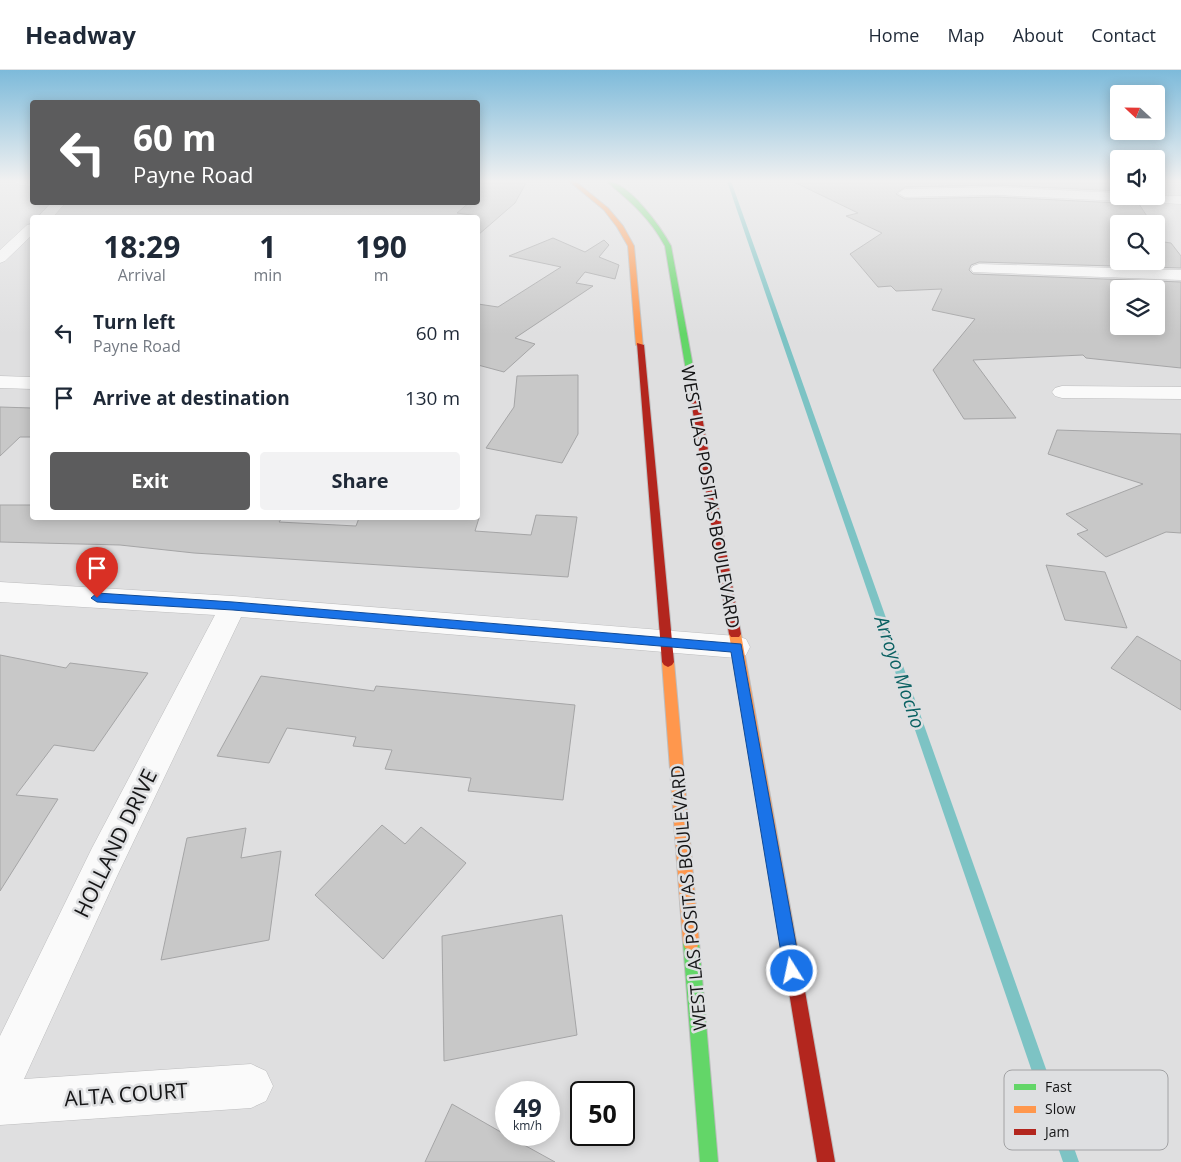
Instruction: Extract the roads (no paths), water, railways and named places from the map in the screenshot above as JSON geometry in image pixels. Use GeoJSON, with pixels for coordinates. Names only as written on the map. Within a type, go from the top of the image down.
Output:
{"type":"FeatureCollection","features":[{"type":"Feature","properties":{"kind":"main road","name":"WEST LAS POSITAS BOULEVARD"},"geometry":{"type":"LineString","coordinates":[[624,232],[631,246],[667,643],[709,1162]]}},
{"type":"Feature","properties":{"kind":"main road","name":"WEST LAS POSITAS BOULEVARD"},"geometry":{"type":"LineString","coordinates":[[662,232],[668,246],[826,1162]]}},
{"type":"Feature","properties":{"kind":"street"},"geometry":{"type":"LineString","coordinates":[[1,255],[27,232]]}},
{"type":"Feature","properties":{"kind":"street"},"geometry":{"type":"LineString","coordinates":[[1,255],[23,255]]}},
{"type":"Feature","properties":{"kind":"street"},"geometry":{"type":"LineString","coordinates":[[979,269],[1181,276]]}},
{"type":"Feature","properties":{"kind":"street"},"geometry":{"type":"LineString","coordinates":[[0,382],[30,383]]}},
{"type":"Feature","properties":{"kind":"street"},"geometry":{"type":"LineString","coordinates":[[1062,392],[1181,393]]}},
{"type":"Feature","properties":{"kind":"street"},"geometry":{"type":"LineString","coordinates":[[0,592],[233,606],[667,643],[736,647]]}},
{"type":"Feature","properties":{"kind":"street","name":"HOLLAND DRIVE"},"geometry":{"type":"LineString","coordinates":[[0,1083],[105,861],[233,606]]}},
{"type":"Feature","properties":{"kind":"street","name":"ALTA COURT"},"geometry":{"type":"LineString","coordinates":[[0,1103],[251,1086]]}},
{"type":"Feature","properties":{"kind":"waterway","name":"Arroyo Mocho"},"geometry":{"type":"LineString","coordinates":[[747,232],[1039,1070]]}},
{"type":"Feature","properties":{"kind":"waterway","name":"Arroyo Mocho"},"geometry":{"type":"LineString","coordinates":[[1067,1150],[1071,1162]]}}]}
